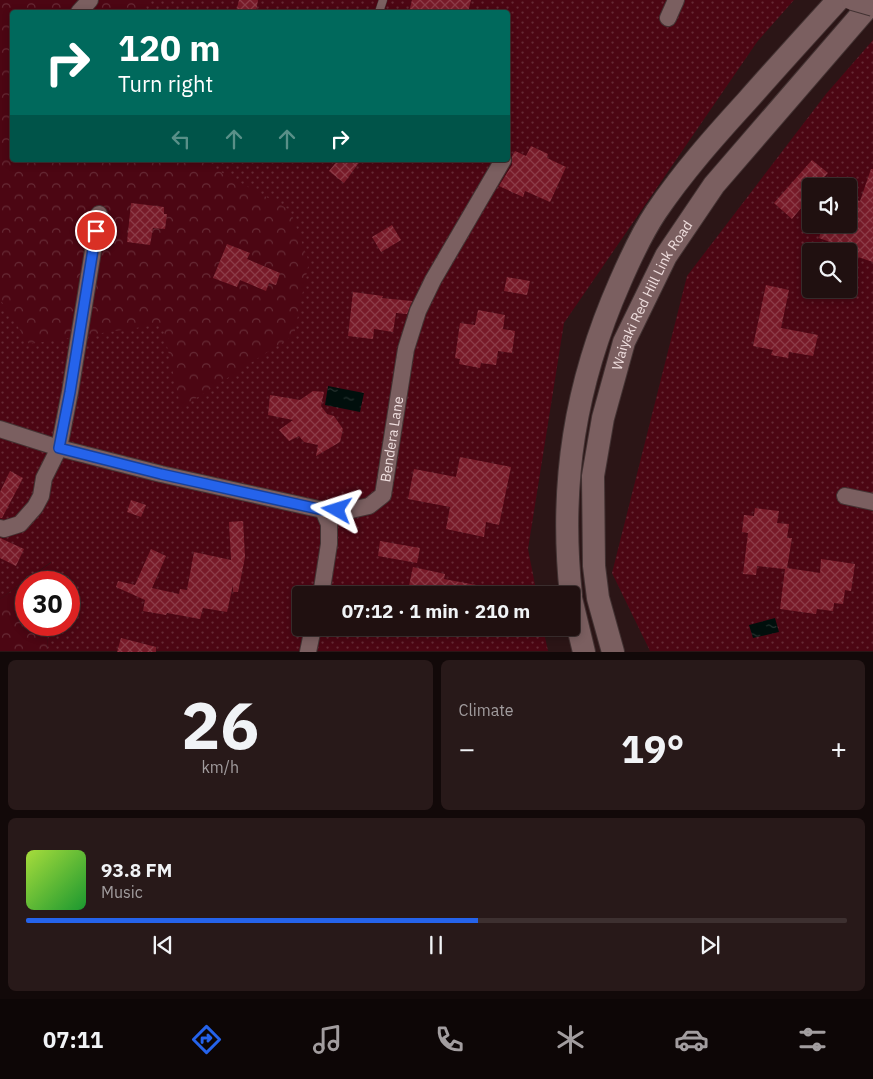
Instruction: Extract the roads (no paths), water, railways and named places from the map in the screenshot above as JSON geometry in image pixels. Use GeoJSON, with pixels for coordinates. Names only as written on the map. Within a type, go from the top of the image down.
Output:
{"type":"FeatureCollection","features":[{"type":"Feature","properties":{"kind":"main road"},"geometry":{"type":"LineString","coordinates":[[570,586],[567,490],[574,430],[583,384],[596,339],[627,265],[656,212],[701,152],[838,0]]}},
{"type":"Feature","properties":{"kind":"main road","name":"Waiyaki Red Hill Link Road"},"geometry":{"type":"LineString","coordinates":[[613,652],[598,598],[594,566],[593,476],[603,418],[624,342],[666,256],[714,185],[873,1]]}},
{"type":"Feature","properties":{"kind":"main road"},"geometry":{"type":"LineString","coordinates":[[580,635],[584,652]]}},
{"type":"Feature","properties":{"kind":"street"},"geometry":{"type":"LineString","coordinates":[[81,10],[90,0]]}},
{"type":"Feature","properties":{"kind":"street"},"geometry":{"type":"LineString","coordinates":[[668,18],[676,0]]}},
{"type":"Feature","properties":{"kind":"street"},"geometry":{"type":"LineString","coordinates":[[852,0],[873,6]]}},
{"type":"Feature","properties":{"kind":"street","name":"Bendera Lane"},"geometry":{"type":"LineString","coordinates":[[2,434],[161,474],[323,510],[351,510],[369,506],[383,495],[406,349],[418,311],[433,280],[502,162]]}},
{"type":"Feature","properties":{"kind":"street"},"geometry":{"type":"LineString","coordinates":[[0,528],[4,529],[20,524],[35,507],[41,496],[44,478],[59,448],[99,214]]}},
{"type":"Feature","properties":{"kind":"street"},"geometry":{"type":"LineString","coordinates":[[845,496],[873,502]]}},
{"type":"Feature","properties":{"kind":"street"},"geometry":{"type":"LineString","coordinates":[[322,586],[329,544],[329,524],[323,510]]}},
{"type":"Feature","properties":{"kind":"street"},"geometry":{"type":"LineString","coordinates":[[308,652],[312,636]]}},
{"type":"Feature","properties":{"kind":"water"},"geometry":{"type":"Polygon","coordinates":[[[328,386],[364,393],[360,412],[325,405],[328,386]]]}},
{"type":"Feature","properties":{"kind":"water"},"geometry":{"type":"Polygon","coordinates":[[[775,618],[779,632],[753,638],[749,625],[775,618]]]}}]}
